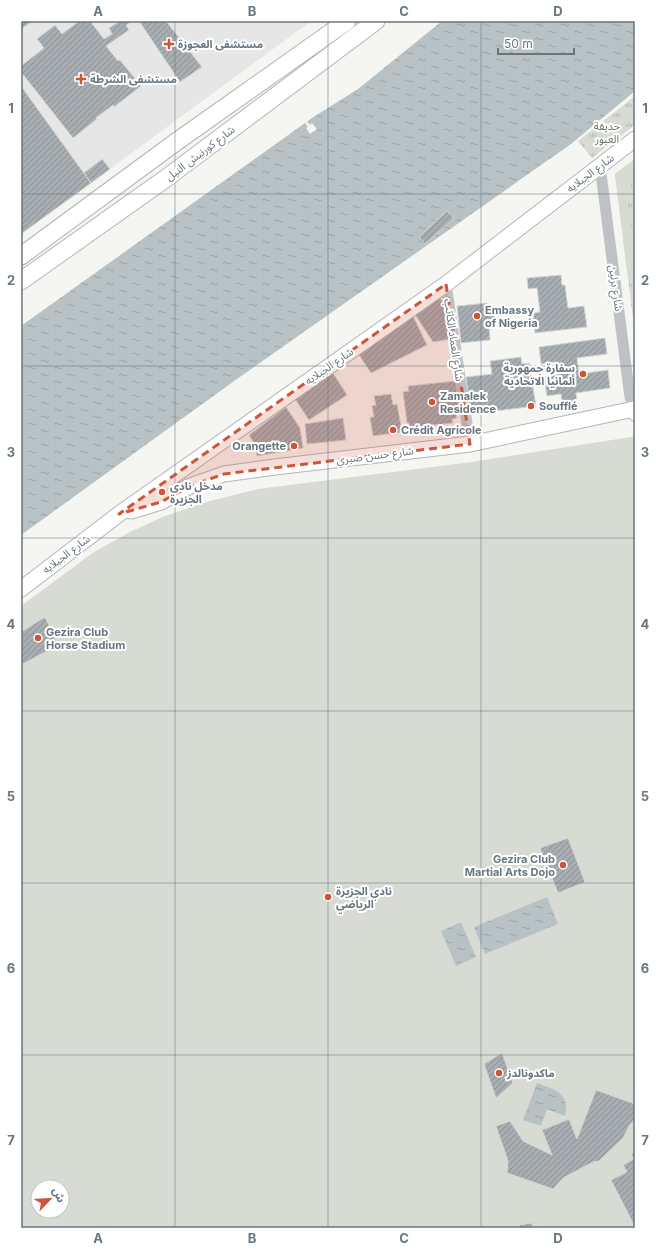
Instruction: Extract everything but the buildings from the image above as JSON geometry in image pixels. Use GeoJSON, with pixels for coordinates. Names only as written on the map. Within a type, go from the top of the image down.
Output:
{"type":"FeatureCollection","features":[{"type":"Feature","properties":{"kind":"main road","name":"شارع كورنيش النيل"},"geometry":{"type":"LineString","coordinates":[[21,256],[176,142],[347,21]]}},
{"type":"Feature","properties":{"kind":"main road","name":"شارع كورنيش النيل"},"geometry":{"type":"LineString","coordinates":[[21,281],[165,179],[376,21]]}},
{"type":"Feature","properties":{"kind":"main road"},"geometry":{"type":"LineString","coordinates":[[176,142],[185,152],[197,155]]}},
{"type":"Feature","properties":{"kind":"main road"},"geometry":{"type":"LineString","coordinates":[[158,155],[164,166],[165,179]]}},
{"type":"Feature","properties":{"kind":"street","name":"شارع الجبلايه"},"geometry":{"type":"LineString","coordinates":[[21,588],[119,514],[446,284],[635,139]]}},
{"type":"Feature","properties":{"kind":"street","name":"شارع برلين"},"geometry":{"type":"LineString","coordinates":[[600,166],[629,389],[635,410]]}},
{"type":"Feature","properties":{"kind":"street","name":"شارع العماد الكاتب"},"geometry":{"type":"LineString","coordinates":[[446,284],[470,444]]}},
{"type":"Feature","properties":{"kind":"street","name":"شارع حسن صبري"},"geometry":{"type":"LineString","coordinates":[[119,514],[161,502],[190,486],[224,474],[470,444],[635,410]]}},
{"type":"Feature","properties":{"kind":"highlighted area"},"geometry":{"type":"Polygon","coordinates":[[[446,284],[470,444],[224,474],[190,486],[161,502],[119,514],[446,284]]]}},
{"type":"Feature","properties":{"kind":"shaded area"},"geometry":{"type":"Polygon","coordinates":[[[21,21],[311,21],[91,183],[21,86],[21,21]]]}},
{"type":"Feature","properties":{"kind":"green space","name":"حديقة العبور"},"geometry":{"type":"Polygon","coordinates":[[[635,96],[635,125],[592,158],[578,141],[635,96]]]}},
{"type":"Feature","properties":{"kind":"green space"},"geometry":{"type":"Polygon","coordinates":[[[635,159],[635,335],[615,174],[635,159]]]}},
{"type":"Feature","properties":{"kind":"green space"},"geometry":{"type":"Polygon","coordinates":[[[635,159],[635,176],[629,190],[628,206],[635,238],[635,264],[627,270],[615,174],[635,159]]]}},
{"type":"Feature","properties":{"kind":"green space","name":"نادي الجزيرة الرياضي"},"geometry":{"type":"Polygon","coordinates":[[[635,437],[635,1228],[21,1228],[21,606],[94,552],[130,532],[165,516],[210,501],[258,489],[472,462],[635,437]]]}},
{"type":"Feature","properties":{"kind":"water"},"geometry":{"type":"Polygon","coordinates":[[[442,21],[635,21],[635,91],[571,144],[237,379],[21,535],[21,326],[312,118],[358,89],[442,21]]]}},
{"type":"Feature","properties":{"kind":"water"},"geometry":{"type":"Polygon","coordinates":[[[547,897],[558,924],[485,954],[474,927],[547,897]]]}},
{"type":"Feature","properties":{"kind":"water"},"geometry":{"type":"Polygon","coordinates":[[[461,922],[476,957],[456,966],[441,931],[461,922]]]}},
{"type":"Feature","properties":{"kind":"water"},"geometry":{"type":"Polygon","coordinates":[[[537,1083],[560,1093],[565,1102],[565,1116],[547,1109],[541,1126],[523,1120],[537,1083]]]}},
{"type":"Feature","properties":{"kind":"pier"},"geometry":{"type":"Polygon","coordinates":[[[307,121],[310,125],[312,123],[317,129],[310,134],[306,128],[308,127],[305,123],[307,121]]]}},
{"type":"Feature","properties":{"kind":"place","name":"مستشفى العجوزة"},"geometry":{"type":"Point","coordinates":[169,44]}},
{"type":"Feature","properties":{"kind":"place","name":"مستشفى الشرطة"},"geometry":{"type":"Point","coordinates":[81,79]}},
{"type":"Feature","properties":{"kind":"place","name":"Embassy of Nigeria"},"geometry":{"type":"Point","coordinates":[477,316]}},
{"type":"Feature","properties":{"kind":"place","name":"سفارة جمهورية ألمانيا الاتحادية"},"geometry":{"type":"Point","coordinates":[583,374]}},
{"type":"Feature","properties":{"kind":"place","name":"Zamalek Residence"},"geometry":{"type":"Point","coordinates":[432,402]}},
{"type":"Feature","properties":{"kind":"place","name":"Soufflé"},"geometry":{"type":"Point","coordinates":[531,406]}},
{"type":"Feature","properties":{"kind":"place","name":"Crédit Agricole"},"geometry":{"type":"Point","coordinates":[393,430]}},
{"type":"Feature","properties":{"kind":"place","name":"Orangette"},"geometry":{"type":"Point","coordinates":[294,446]}},
{"type":"Feature","properties":{"kind":"place","name":"مدخل نادى الجزيرة"},"geometry":{"type":"Point","coordinates":[162,492]}},
{"type":"Feature","properties":{"kind":"place","name":"Gezira Club Horse Stadium"},"geometry":{"type":"Point","coordinates":[38,638]}},
{"type":"Feature","properties":{"kind":"place","name":"Gezira Club Martial Arts Dojo"},"geometry":{"type":"Point","coordinates":[563,865]}},
{"type":"Feature","properties":{"kind":"place","name":"نادي الجزيرة الرياضي"},"geometry":{"type":"Point","coordinates":[328,897]}},
{"type":"Feature","properties":{"kind":"place","name":"ماكدونالدز"},"geometry":{"type":"Point","coordinates":[499,1073]}}]}
